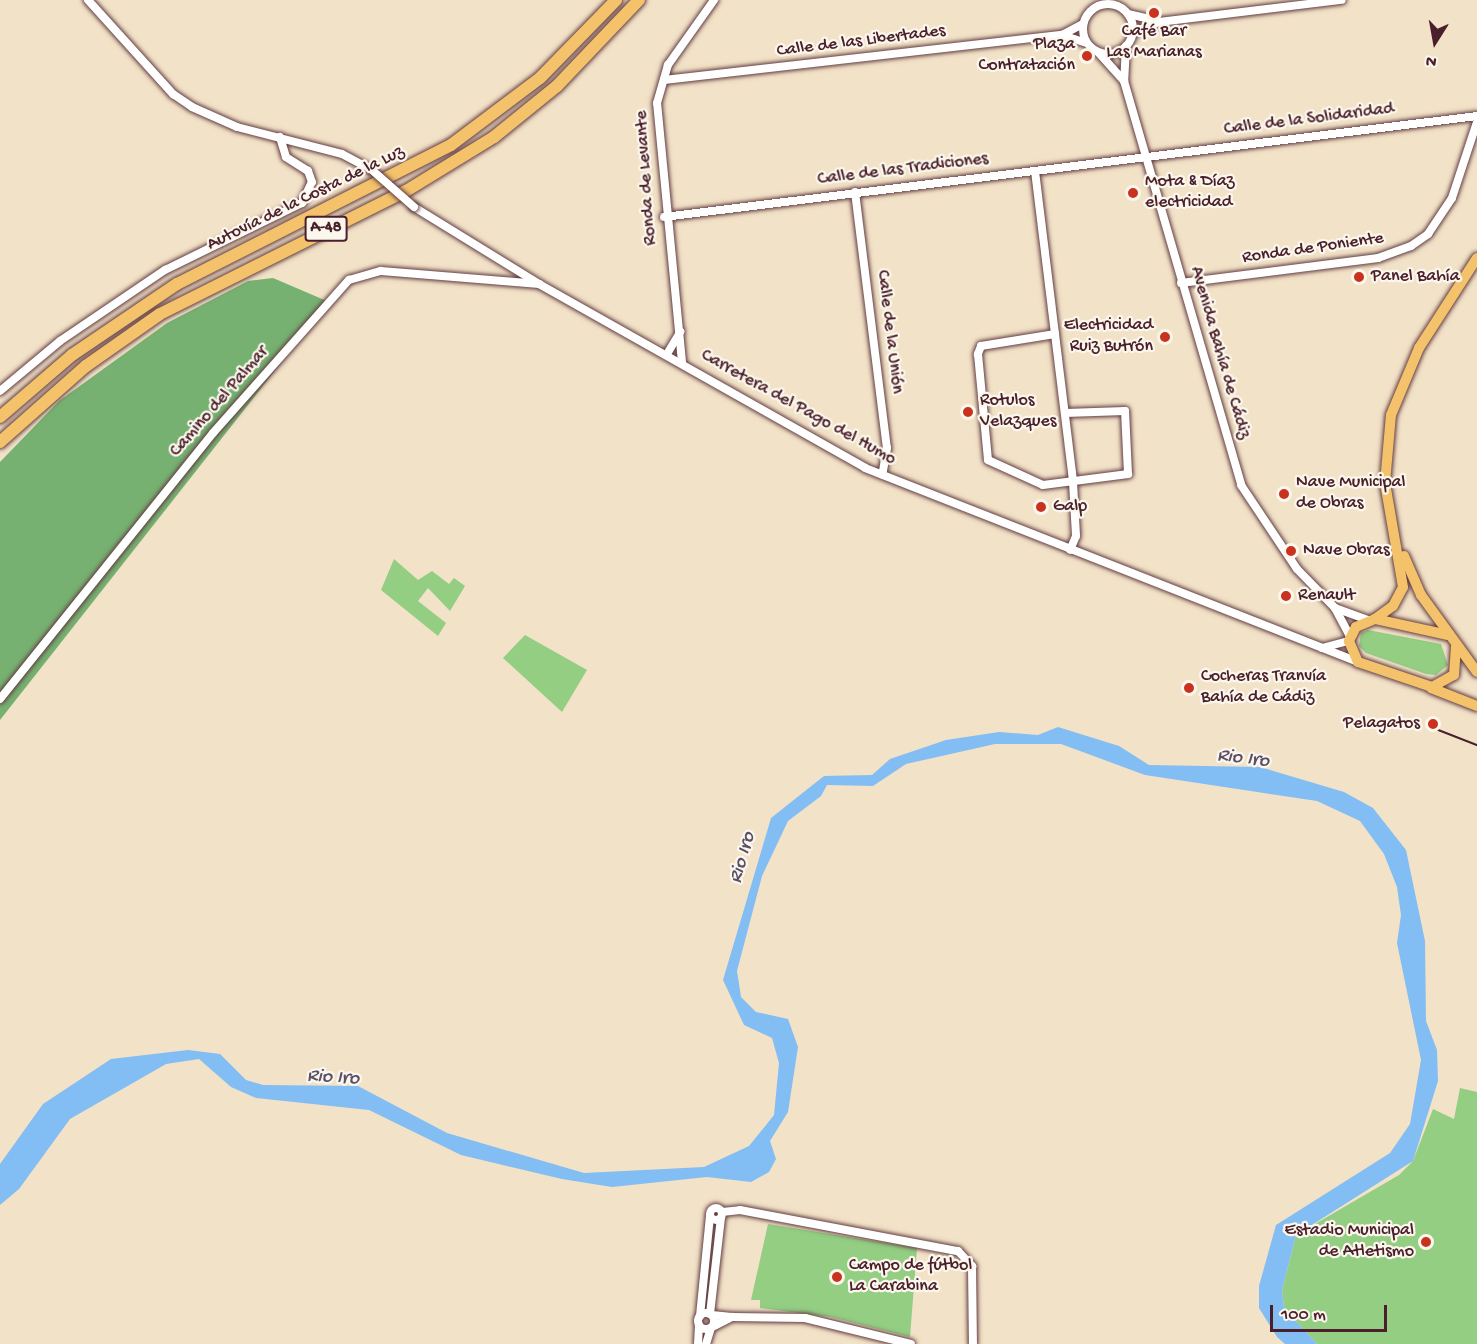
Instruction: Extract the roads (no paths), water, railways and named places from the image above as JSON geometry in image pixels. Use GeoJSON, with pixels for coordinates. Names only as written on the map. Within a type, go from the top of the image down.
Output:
{"type":"FeatureCollection","features":[{"type":"Feature","properties":{"kind":"highway","name":"Autovía de la Costa de la Luz"},"geometry":{"type":"LineString","coordinates":[[0,417],[72,355],[177,284],[451,145],[540,78],[616,0]]}},
{"type":"Feature","properties":{"kind":"highway","name":"Autovía de la Costa de la Luz"},"geometry":{"type":"LineString","coordinates":[[0,442],[86,366],[160,314],[406,191],[494,136],[557,86],[639,0]]}},
{"type":"Feature","properties":{"kind":"main road"},"geometry":{"type":"LineString","coordinates":[[1477,258],[1419,348],[1396,397],[1384,468],[1402,593],[1350,638],[1358,662],[1477,706]]}},
{"type":"Feature","properties":{"kind":"main road"},"geometry":{"type":"LineString","coordinates":[[1395,540],[1448,635],[1477,672]]}},
{"type":"Feature","properties":{"kind":"main road"},"geometry":{"type":"LineString","coordinates":[[1371,620],[1448,635]]}},
{"type":"Feature","properties":{"kind":"main road"},"geometry":{"type":"LineString","coordinates":[[1425,686],[1438,686],[1454,675],[1456,645]]}},
{"type":"Feature","properties":{"kind":"street"},"geometry":{"type":"LineString","coordinates":[[0,391],[60,341],[165,270],[302,203],[312,182],[308,171],[286,157],[280,137],[220,121],[180,99],[88,0]]}},
{"type":"Feature","properties":{"kind":"street","name":"Ronda de Levante"},"geometry":{"type":"LineString","coordinates":[[683,358],[664,217],[656,123],[664,80],[676,51],[714,0]]}},
{"type":"Feature","properties":{"kind":"street"},"geometry":{"type":"LineString","coordinates":[[1091,0],[1091,10],[1083,24],[1087,43],[1097,51],[1112,53],[1126,46],[1132,33],[1128,14]]}},
{"type":"Feature","properties":{"kind":"street"},"geometry":{"type":"LineString","coordinates":[[1132,33],[1159,22],[1342,0]]}},
{"type":"Feature","properties":{"kind":"street"},"geometry":{"type":"LineString","coordinates":[[1091,10],[1114,3],[1128,14],[1159,22]]}},
{"type":"Feature","properties":{"kind":"street","name":"Calle de las Libertades"},"geometry":{"type":"LineString","coordinates":[[664,80],[1062,35],[1083,24]]}},
{"type":"Feature","properties":{"kind":"street","name":"Calle de las Libertades"},"geometry":{"type":"LineString","coordinates":[[1062,35],[1087,43]]}},
{"type":"Feature","properties":{"kind":"street","name":"Avenida Bahía de Cádiz"},"geometry":{"type":"LineString","coordinates":[[1126,46],[1124,81],[1241,485],[1274,539],[1335,608],[1350,638]]}},
{"type":"Feature","properties":{"kind":"street","name":"Avenida Bahía de Cádiz"},"geometry":{"type":"LineString","coordinates":[[1097,51],[1124,81]]}},
{"type":"Feature","properties":{"kind":"street","name":"Calle de la Solidaridad"},"geometry":{"type":"LineString","coordinates":[[1145,157],[1477,116]]}},
{"type":"Feature","properties":{"kind":"street","name":"Ronda de Poniente"},"geometry":{"type":"LineString","coordinates":[[1181,283],[1378,258],[1411,246],[1428,234],[1452,198],[1477,122]]}},
{"type":"Feature","properties":{"kind":"street","name":"Carretera del Pago del Humo"},"geometry":{"type":"LineString","coordinates":[[280,137],[342,154],[372,170],[414,207],[539,284],[670,350],[882,475],[1358,662]]}},
{"type":"Feature","properties":{"kind":"street","name":"Calle de las Tradiciones"},"geometry":{"type":"LineString","coordinates":[[664,217],[1145,157]]}},
{"type":"Feature","properties":{"kind":"street"},"geometry":{"type":"LineString","coordinates":[[1035,171],[1074,482],[1076,536],[1070,550]]}},
{"type":"Feature","properties":{"kind":"street","name":"Calle de la Unión"},"geometry":{"type":"LineString","coordinates":[[855,192],[887,448],[882,475]]}},
{"type":"Feature","properties":{"kind":"street","name":"Camino del Palmar"},"geometry":{"type":"LineString","coordinates":[[0,699],[213,433],[350,280],[381,271],[539,284]]}},
{"type":"Feature","properties":{"kind":"street"},"geometry":{"type":"LineString","coordinates":[[670,350],[680,333]]}},
{"type":"Feature","properties":{"kind":"street"},"geometry":{"type":"LineString","coordinates":[[1055,334],[981,346],[987,456],[994,466],[1037,483],[1074,482],[1128,474],[1129,442],[1121,409],[1065,413]]}},
{"type":"Feature","properties":{"kind":"street","name":"Avenida Bahía de Cádiz"},"geometry":{"type":"LineString","coordinates":[[1335,608],[1371,620]]}},
{"type":"Feature","properties":{"kind":"street"},"geometry":{"type":"LineString","coordinates":[[1321,648],[1350,638]]}},
{"type":"Feature","properties":{"kind":"street"},"geometry":{"type":"LineString","coordinates":[[698,1344],[710,1215],[716,1208],[721,1215],[711,1315],[712,1327],[706,1344]]}},
{"type":"Feature","properties":{"kind":"street"},"geometry":{"type":"LineString","coordinates":[[721,1215],[740,1210],[958,1251],[972,1266],[973,1344]]}},
{"type":"Feature","properties":{"kind":"street"},"geometry":{"type":"LineString","coordinates":[[700,1320],[711,1315],[804,1318],[911,1344]]}},
{"type":"Feature","properties":{"kind":"street"},"geometry":{"type":"LineString","coordinates":[[712,1327],[732,1317]]}},
{"type":"Feature","properties":{"kind":"street"},"geometry":{"type":"LineString","coordinates":[[700,1320],[712,1327]]}},
{"type":"Feature","properties":{"kind":"water"},"geometry":{"type":"Polygon","coordinates":[[[1058,727],[1119,746],[1149,765],[1260,767],[1344,792],[1373,808],[1406,850],[1425,941],[1426,1021],[1437,1050],[1438,1081],[1413,1161],[1296,1235],[1282,1290],[1284,1308],[1317,1344],[1285,1344],[1277,1337],[1259,1308],[1259,1286],[1276,1225],[1390,1153],[1410,1124],[1421,1060],[1397,943],[1401,915],[1397,887],[1384,854],[1360,821],[1317,801],[1145,775],[1061,744],[995,744],[906,764],[873,786],[827,785],[821,796],[788,821],[762,876],[737,971],[741,997],[756,1012],[788,1019],[798,1047],[788,1112],[770,1141],[776,1159],[769,1172],[751,1182],[707,1177],[612,1187],[562,1179],[461,1155],[369,1110],[256,1098],[231,1087],[199,1059],[166,1064],[70,1119],[19,1189],[0,1205],[0,1164],[43,1104],[111,1059],[188,1050],[220,1054],[246,1080],[263,1085],[358,1086],[447,1133],[584,1173],[704,1167],[749,1146],[774,1115],[779,1063],[772,1038],[744,1025],[723,980],[771,818],[824,776],[872,775],[890,759],[946,740],[999,732],[1038,735],[1058,727]]]}},
{"type":"Feature","properties":{"kind":"tram line"},"geometry":{"type":"LineString","coordinates":[[1431,727],[1477,745]]}},
{"type":"Feature","properties":{"kind":"place","name":"Café Bar Las Marianas"},"geometry":{"type":"Point","coordinates":[1154,13]}},
{"type":"Feature","properties":{"kind":"place","name":"Plaza Contratación"},"geometry":{"type":"Point","coordinates":[1087,56]}},
{"type":"Feature","properties":{"kind":"place","name":"Mota & Díaz electricidad"},"geometry":{"type":"Point","coordinates":[1133,193]}},
{"type":"Feature","properties":{"kind":"place","name":"Panel Bahía"},"geometry":{"type":"Point","coordinates":[1359,277]}},
{"type":"Feature","properties":{"kind":"place","name":"Electricidad Ruiz Butrón"},"geometry":{"type":"Point","coordinates":[1165,337]}},
{"type":"Feature","properties":{"kind":"place","name":"Rotulos Velazques"},"geometry":{"type":"Point","coordinates":[968,412]}},
{"type":"Feature","properties":{"kind":"place","name":"Nave Municipal de Obras"},"geometry":{"type":"Point","coordinates":[1284,494]}},
{"type":"Feature","properties":{"kind":"place","name":"Galp"},"geometry":{"type":"Point","coordinates":[1041,507]}},
{"type":"Feature","properties":{"kind":"place","name":"Nave Obras"},"geometry":{"type":"Point","coordinates":[1291,551]}},
{"type":"Feature","properties":{"kind":"place","name":"Renault"},"geometry":{"type":"Point","coordinates":[1286,596]}},
{"type":"Feature","properties":{"kind":"place","name":"Cocheras Tranvía Bahía de Cádiz"},"geometry":{"type":"Point","coordinates":[1189,688]}},
{"type":"Feature","properties":{"kind":"place","name":"Pelagatos"},"geometry":{"type":"Point","coordinates":[1433,724]}},
{"type":"Feature","properties":{"kind":"place","name":"Estadio Municipal de Atletismo"},"geometry":{"type":"Point","coordinates":[1426,1242]}},
{"type":"Feature","properties":{"kind":"place","name":"Campo de fútbol La Carabina"},"geometry":{"type":"Point","coordinates":[837,1277]}},
{"type":"Feature","properties":{"kind":"water label","name":"Rio Iro"},"geometry":{"type":"Point","coordinates":[1243,759]}},
{"type":"Feature","properties":{"kind":"water label","name":"Rio Iro"},"geometry":{"type":"Point","coordinates":[743,858]}},
{"type":"Feature","properties":{"kind":"water label","name":"Rio Iro"},"geometry":{"type":"Point","coordinates":[333,1078]}}]}
